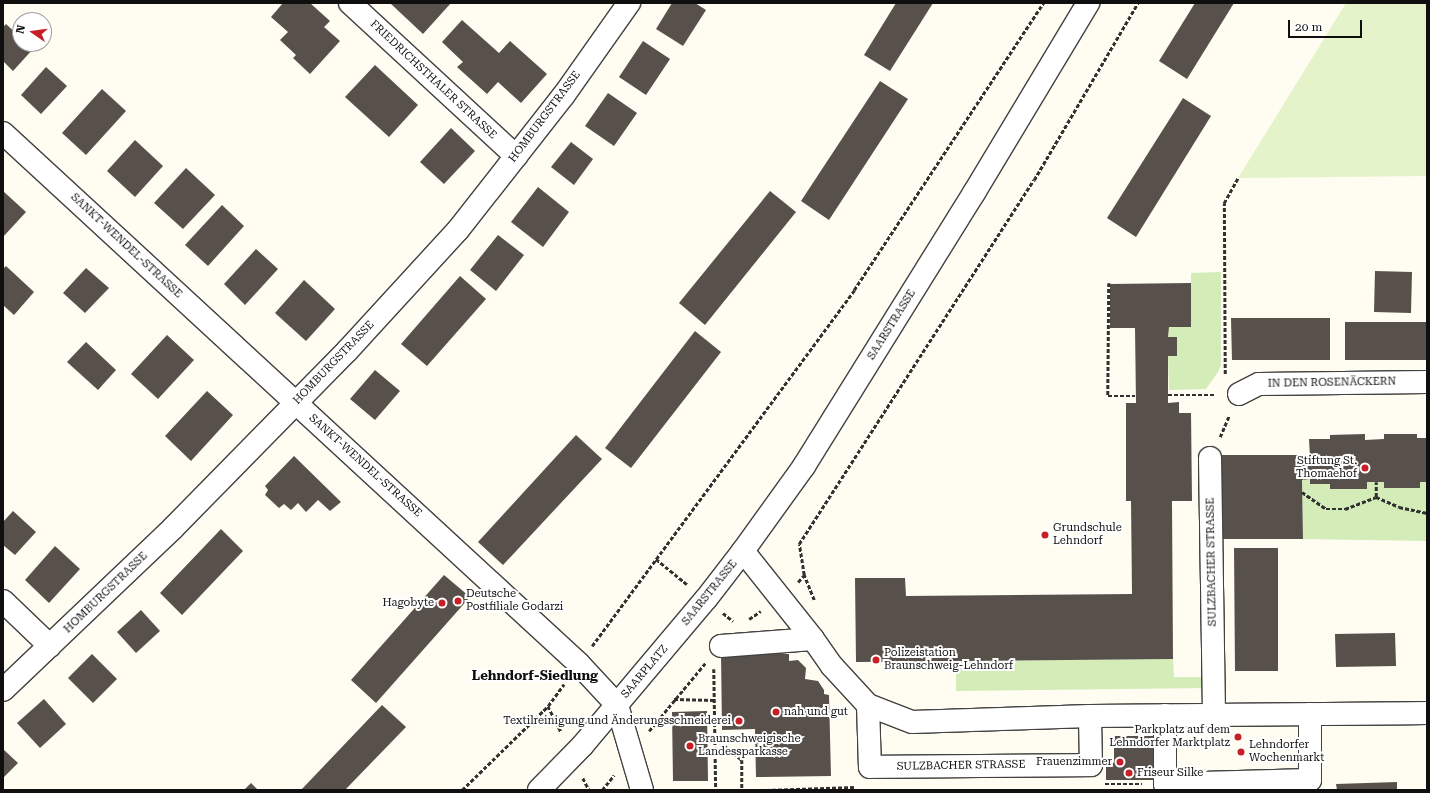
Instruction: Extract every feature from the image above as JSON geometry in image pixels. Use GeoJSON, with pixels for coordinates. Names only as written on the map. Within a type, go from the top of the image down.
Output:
{"type":"FeatureCollection","features":[{"type":"Feature","properties":{"kind":"street","name":"FRIEDRICHSTHALER STRASSE"},"geometry":{"type":"LineString","coordinates":[[350,3],[516,156]]}},
{"type":"Feature","properties":{"kind":"street","name":"HOMBURGSTRASSE"},"geometry":{"type":"LineString","coordinates":[[3,690],[173,528],[347,351],[458,230],[564,95],[629,3]]}},
{"type":"Feature","properties":{"kind":"street","name":"SAARSTRASSE"},"geometry":{"type":"LineString","coordinates":[[677,634],[744,552],[826,432],[974,193],[1088,3]]}},
{"type":"Feature","properties":{"kind":"street","name":"SANKT-WENDEL-STRASSE"},"geometry":{"type":"LineString","coordinates":[[3,133],[579,664],[617,705]]}},
{"type":"Feature","properties":{"kind":"street","name":"IN DEN ROSENÄCKERN"},"geometry":{"type":"LineString","coordinates":[[1233,394],[1259,384],[1427,382]]}},
{"type":"Feature","properties":{"kind":"street","name":"SULZBACHER STRASSE"},"geometry":{"type":"LineString","coordinates":[[1210,458],[1214,715]]}},
{"type":"Feature","properties":{"kind":"street"},"geometry":{"type":"LineString","coordinates":[[744,552],[813,639],[832,666],[868,705],[912,722],[1090,716],[1427,713]]}},
{"type":"Feature","properties":{"kind":"street"},"geometry":{"type":"LineString","coordinates":[[3,601],[50,646]]}},
{"type":"Feature","properties":{"kind":"street","name":"SAARPLATZ"},"geometry":{"type":"LineString","coordinates":[[539,790],[582,746],[677,634]]}},
{"type":"Feature","properties":{"kind":"street"},"geometry":{"type":"LineString","coordinates":[[717,650],[813,639]]}},
{"type":"Feature","properties":{"kind":"street"},"geometry":{"type":"LineString","coordinates":[[617,705],[642,790]]}},
{"type":"Feature","properties":{"kind":"street"},"geometry":{"type":"LineString","coordinates":[[868,705],[870,767]]}},
{"type":"Feature","properties":{"kind":"street"},"geometry":{"type":"LineString","coordinates":[[1165,716],[1165,784],[1310,780],[1310,714]]}},
{"type":"Feature","properties":{"kind":"street","name":"SULZBACHER STRASSE"},"geometry":{"type":"LineString","coordinates":[[870,767],[1091,765],[1090,716]]}},
{"type":"Feature","properties":{"kind":"path"},"geometry":{"type":"LineString","coordinates":[[656,559],[682,526],[854,290],[1043,3]]}},
{"type":"Feature","properties":{"kind":"path"},"geometry":{"type":"LineString","coordinates":[[602,790],[674,700],[739,626],[781,598],[804,575],[799,544],[1034,180],[1138,3]]}},
{"type":"Feature","properties":{"kind":"path"},"geometry":{"type":"LineString","coordinates":[[1210,458],[1233,394],[1224,203],[1238,178]]}},
{"type":"Feature","properties":{"kind":"path"},"geometry":{"type":"LineString","coordinates":[[1109,283],[1108,396],[1135,396]]}},
{"type":"Feature","properties":{"kind":"path"},"geometry":{"type":"LineString","coordinates":[[1168,395],[1233,394]]}},
{"type":"Feature","properties":{"kind":"path"},"geometry":{"type":"LineString","coordinates":[[1376,482],[1376,497]]}},
{"type":"Feature","properties":{"kind":"path"},"geometry":{"type":"LineString","coordinates":[[1302,492],[1326,509],[1345,509],[1376,497],[1399,507],[1427,512]]}},
{"type":"Feature","properties":{"kind":"path"},"geometry":{"type":"LineString","coordinates":[[716,790],[714,700],[717,650]]}},
{"type":"Feature","properties":{"kind":"path"},"geometry":{"type":"LineString","coordinates":[[674,700],[714,700]]}},
{"type":"Feature","properties":{"kind":"path"},"geometry":{"type":"LineString","coordinates":[[715,738],[742,760],[742,790]]}},
{"type":"Feature","properties":{"kind":"path"},"geometry":{"type":"LineString","coordinates":[[766,790],[867,786],[870,767]]}},
{"type":"Feature","properties":{"kind":"green space"},"geometry":{"type":"Polygon","coordinates":[[[1346,3],[1427,3],[1427,176],[1238,178],[1346,3]]]}},
{"type":"Feature","properties":{"kind":"green space"},"geometry":{"type":"Polygon","coordinates":[[[1221,272],[1221,365],[1218,372],[1206,389],[1169,390],[1168,356],[1177,356],[1177,337],[1168,337],[1169,327],[1191,327],[1191,273],[1221,272]]]}},
{"type":"Feature","properties":{"kind":"green space"},"geometry":{"type":"Polygon","coordinates":[[[1310,479],[1310,483],[1330,484],[1330,489],[1367,489],[1367,482],[1384,482],[1385,488],[1419,488],[1420,482],[1427,482],[1427,541],[1303,539],[1302,480],[1310,479]]]}},
{"type":"Feature","properties":{"kind":"green space"},"geometry":{"type":"Polygon","coordinates":[[[1173,659],[1174,677],[1206,677],[1206,688],[956,691],[956,661],[1173,659]]]}},
{"type":"Feature","properties":{"kind":"building"},"geometry":{"type":"Polygon","coordinates":[[[283,3],[310,3],[330,21],[324,27],[340,41],[310,74],[293,58],[296,55],[280,40],[288,32],[271,17],[283,3]]]}},
{"type":"Feature","properties":{"kind":"building"},"geometry":{"type":"Polygon","coordinates":[[[390,3],[451,3],[423,34],[390,3]]]}},
{"type":"Feature","properties":{"kind":"building"},"geometry":{"type":"Polygon","coordinates":[[[672,3],[695,3],[706,10],[683,46],[656,29],[672,3]]]}},
{"type":"Feature","properties":{"kind":"building"},"geometry":{"type":"Polygon","coordinates":[[[896,3],[933,3],[890,71],[864,55],[896,3]]]}},
{"type":"Feature","properties":{"kind":"building"},"geometry":{"type":"Polygon","coordinates":[[[1195,3],[1234,3],[1187,79],[1159,61],[1195,3]]]}},
{"type":"Feature","properties":{"kind":"building"},"geometry":{"type":"Polygon","coordinates":[[[462,20],[499,53],[510,41],[547,74],[521,103],[498,82],[487,94],[457,67],[463,62],[442,42],[462,20]]]}},
{"type":"Feature","properties":{"kind":"building"},"geometry":{"type":"Polygon","coordinates":[[[6,24],[12,30],[12,52],[30,52],[13,71],[3,61],[3,27],[6,24]]]}},
{"type":"Feature","properties":{"kind":"building"},"geometry":{"type":"Polygon","coordinates":[[[643,41],[670,59],[646,95],[619,77],[643,41]]]}},
{"type":"Feature","properties":{"kind":"building"},"geometry":{"type":"Polygon","coordinates":[[[375,65],[418,105],[389,137],[345,97],[375,65]]]}},
{"type":"Feature","properties":{"kind":"building"},"geometry":{"type":"Polygon","coordinates":[[[46,67],[67,86],[41,114],[21,95],[46,67]]]}},
{"type":"Feature","properties":{"kind":"building"},"geometry":{"type":"Polygon","coordinates":[[[880,81],[908,99],[829,220],[801,201],[880,81]]]}},
{"type":"Feature","properties":{"kind":"building"},"geometry":{"type":"Polygon","coordinates":[[[102,89],[126,111],[86,155],[62,133],[102,89]]]}},
{"type":"Feature","properties":{"kind":"building"},"geometry":{"type":"Polygon","coordinates":[[[608,93],[637,113],[614,146],[585,126],[608,93]]]}},
{"type":"Feature","properties":{"kind":"building"},"geometry":{"type":"Polygon","coordinates":[[[1183,98],[1211,116],[1136,237],[1107,218],[1183,98]]]}},
{"type":"Feature","properties":{"kind":"building"},"geometry":{"type":"Polygon","coordinates":[[[451,128],[475,151],[444,184],[420,162],[451,128]]]}},
{"type":"Feature","properties":{"kind":"building"},"geometry":{"type":"Polygon","coordinates":[[[135,140],[163,166],[135,197],[107,171],[135,140]]]}},
{"type":"Feature","properties":{"kind":"building"},"geometry":{"type":"Polygon","coordinates":[[[571,142],[593,159],[574,185],[551,167],[571,142]]]}},
{"type":"Feature","properties":{"kind":"building"},"geometry":{"type":"Polygon","coordinates":[[[186,168],[215,195],[183,229],[154,203],[186,168]]]}},
{"type":"Feature","properties":{"kind":"building"},"geometry":{"type":"Polygon","coordinates":[[[538,187],[569,212],[543,247],[511,222],[538,187]]]}},
{"type":"Feature","properties":{"kind":"building"},"geometry":{"type":"Polygon","coordinates":[[[3,191],[26,212],[3,237],[3,191]]]}},
{"type":"Feature","properties":{"kind":"building"},"geometry":{"type":"Polygon","coordinates":[[[770,191],[796,212],[705,325],[679,303],[770,191]]]}},
{"type":"Feature","properties":{"kind":"building"},"geometry":{"type":"Polygon","coordinates":[[[222,205],[244,226],[208,266],[185,245],[222,205]]]}},
{"type":"Feature","properties":{"kind":"building"},"geometry":{"type":"Polygon","coordinates":[[[498,235],[524,255],[496,291],[470,270],[498,235]]]}},
{"type":"Feature","properties":{"kind":"building"},"geometry":{"type":"Polygon","coordinates":[[[256,249],[278,269],[245,305],[224,284],[256,249]]]}},
{"type":"Feature","properties":{"kind":"building"},"geometry":{"type":"Polygon","coordinates":[[[6,266],[34,292],[14,315],[3,305],[3,269],[6,266]]]}},
{"type":"Feature","properties":{"kind":"building"},"geometry":{"type":"Polygon","coordinates":[[[86,268],[109,288],[85,313],[63,293],[86,268]]]}},
{"type":"Feature","properties":{"kind":"building"},"geometry":{"type":"Polygon","coordinates":[[[1375,271],[1412,272],[1411,313],[1374,312],[1375,271]]]}},
{"type":"Feature","properties":{"kind":"building"},"geometry":{"type":"Polygon","coordinates":[[[460,276],[486,299],[427,366],[401,344],[460,276]]]}},
{"type":"Feature","properties":{"kind":"building"},"geometry":{"type":"Polygon","coordinates":[[[304,280],[335,309],[306,341],[275,313],[304,280]]]}},
{"type":"Feature","properties":{"kind":"building"},"geometry":{"type":"Polygon","coordinates":[[[1191,283],[1191,327],[1169,327],[1168,337],[1177,337],[1177,356],[1168,356],[1168,403],[1179,402],[1179,413],[1191,413],[1192,501],[1172,501],[1173,659],[856,662],[855,578],[905,578],[906,596],[1132,594],[1131,501],[1126,501],[1126,403],[1136,403],[1135,328],[1110,328],[1110,284],[1191,283]]]}},
{"type":"Feature","properties":{"kind":"building"},"geometry":{"type":"Polygon","coordinates":[[[1231,318],[1330,318],[1330,360],[1232,360],[1231,318]]]}},
{"type":"Feature","properties":{"kind":"building"},"geometry":{"type":"Polygon","coordinates":[[[1345,322],[1427,322],[1427,360],[1345,360],[1345,322]]]}},
{"type":"Feature","properties":{"kind":"building"},"geometry":{"type":"Polygon","coordinates":[[[695,331],[721,352],[631,468],[605,448],[695,331]]]}},
{"type":"Feature","properties":{"kind":"building"},"geometry":{"type":"Polygon","coordinates":[[[167,335],[194,360],[158,399],[131,374],[167,335]]]}},
{"type":"Feature","properties":{"kind":"building"},"geometry":{"type":"Polygon","coordinates":[[[86,342],[116,370],[98,390],[67,362],[86,342]]]}},
{"type":"Feature","properties":{"kind":"building"},"geometry":{"type":"Polygon","coordinates":[[[375,370],[400,391],[375,420],[350,399],[375,370]]]}},
{"type":"Feature","properties":{"kind":"building"},"geometry":{"type":"Polygon","coordinates":[[[207,391],[233,415],[191,461],[165,436],[207,391]]]}},
{"type":"Feature","properties":{"kind":"building"},"geometry":{"type":"Polygon","coordinates":[[[1365,434],[1365,440],[1384,439],[1384,434],[1417,434],[1417,438],[1427,438],[1427,482],[1420,482],[1420,488],[1384,488],[1384,482],[1367,482],[1367,489],[1330,489],[1330,484],[1310,484],[1310,479],[1302,480],[1303,539],[1220,539],[1219,455],[1301,455],[1302,474],[1302,457],[1310,457],[1309,439],[1330,439],[1330,435],[1365,434]]]}},
{"type":"Feature","properties":{"kind":"building"},"geometry":{"type":"Polygon","coordinates":[[[576,435],[602,459],[503,565],[478,542],[576,435]]]}},
{"type":"Feature","properties":{"kind":"building"},"geometry":{"type":"Polygon","coordinates":[[[294,456],[341,502],[330,511],[318,500],[306,512],[298,503],[291,510],[284,504],[279,508],[265,495],[268,490],[265,486],[294,456]]]}},
{"type":"Feature","properties":{"kind":"building"},"geometry":{"type":"Polygon","coordinates":[[[13,511],[36,532],[15,555],[3,545],[3,522],[13,511]]]}},
{"type":"Feature","properties":{"kind":"building"},"geometry":{"type":"Polygon","coordinates":[[[221,529],[243,551],[182,615],[160,593],[221,529]]]}},
{"type":"Feature","properties":{"kind":"building"},"geometry":{"type":"Polygon","coordinates":[[[55,546],[80,569],[49,603],[25,580],[55,546]]]}},
{"type":"Feature","properties":{"kind":"building"},"geometry":{"type":"Polygon","coordinates":[[[1234,548],[1278,548],[1278,671],[1235,671],[1234,548]]]}},
{"type":"Feature","properties":{"kind":"building"},"geometry":{"type":"Polygon","coordinates":[[[444,575],[470,597],[376,703],[351,680],[444,575]]]}},
{"type":"Feature","properties":{"kind":"building"},"geometry":{"type":"Polygon","coordinates":[[[141,610],[160,631],[136,653],[117,632],[141,610]]]}},
{"type":"Feature","properties":{"kind":"building"},"geometry":{"type":"Polygon","coordinates":[[[1395,633],[1396,666],[1336,667],[1335,634],[1395,633]]]}},
{"type":"Feature","properties":{"kind":"building"},"geometry":{"type":"Polygon","coordinates":[[[92,654],[117,679],[93,703],[68,678],[92,654]]]}},
{"type":"Feature","properties":{"kind":"building","name":"nah und gut"},"geometry":{"type":"Polygon","coordinates":[[[721,654],[789,654],[789,661],[798,660],[806,668],[805,679],[818,681],[824,690],[824,694],[829,695],[831,776],[756,777],[755,729],[722,730],[721,654]]]}},
{"type":"Feature","properties":{"kind":"building"},"geometry":{"type":"Polygon","coordinates":[[[44,699],[66,724],[40,748],[17,723],[44,699]]]}},
{"type":"Feature","properties":{"kind":"building"},"geometry":{"type":"Polygon","coordinates":[[[382,705],[406,727],[345,790],[301,790],[382,705]]]}},
{"type":"Feature","properties":{"kind":"building","name":"Braunschweigische Landessparkasse"},"geometry":{"type":"Polygon","coordinates":[[[707,711],[708,781],[673,781],[672,712],[707,711]]]}},
{"type":"Feature","properties":{"kind":"building"},"geometry":{"type":"Polygon","coordinates":[[[1114,736],[1155,736],[1154,780],[1106,780],[1106,761],[1114,761],[1114,736]]]}},
{"type":"Feature","properties":{"kind":"building"},"geometry":{"type":"Polygon","coordinates":[[[3,749],[18,763],[3,778],[3,749]]]}},
{"type":"Feature","properties":{"kind":"building"},"geometry":{"type":"Polygon","coordinates":[[[1397,782],[1397,790],[1337,790],[1336,784],[1397,782]]]}},
{"type":"Feature","properties":{"kind":"building"},"geometry":{"type":"Polygon","coordinates":[[[251,783],[258,790],[244,790],[251,783]]]}},
{"type":"Feature","properties":{"kind":"place","name":"Stiftung St. Thomaehof"},"geometry":{"type":"Point","coordinates":[1365,468]}},
{"type":"Feature","properties":{"kind":"place","name":"Grundschule Lehndorf"},"geometry":{"type":"Point","coordinates":[1045,535]}},
{"type":"Feature","properties":{"kind":"place","name":"Deutsche Postfiliale Godarzi"},"geometry":{"type":"Point","coordinates":[458,601]}},
{"type":"Feature","properties":{"kind":"place","name":"Hagobyte"},"geometry":{"type":"Point","coordinates":[442,603]}},
{"type":"Feature","properties":{"kind":"place","name":"Polizeistation Braunschweig-Lehndorf"},"geometry":{"type":"Point","coordinates":[876,660]}},
{"type":"Feature","properties":{"kind":"place","name":"nah und gut"},"geometry":{"type":"Point","coordinates":[776,712]}},
{"type":"Feature","properties":{"kind":"place","name":"Textilreinigung und Änderungsschneiderei"},"geometry":{"type":"Point","coordinates":[739,721]}},
{"type":"Feature","properties":{"kind":"place","name":"Parkplatz auf dem Lehndorfer Marktplatz"},"geometry":{"type":"Point","coordinates":[1238,737]}},
{"type":"Feature","properties":{"kind":"place","name":"Braunschweigische Landessparkasse"},"geometry":{"type":"Point","coordinates":[690,746]}},
{"type":"Feature","properties":{"kind":"place","name":"Lehndorfer Wochenmarkt"},"geometry":{"type":"Point","coordinates":[1241,752]}},
{"type":"Feature","properties":{"kind":"place","name":"Frauenzimmer"},"geometry":{"type":"Point","coordinates":[1120,762]}},
{"type":"Feature","properties":{"kind":"place","name":"Friseur Silke"},"geometry":{"type":"Point","coordinates":[1129,773]}},
{"type":"Feature","properties":{"kind":"district","name":"Lehndorf-Siedlung"},"geometry":{"type":"Point","coordinates":[535,676]}}]}
